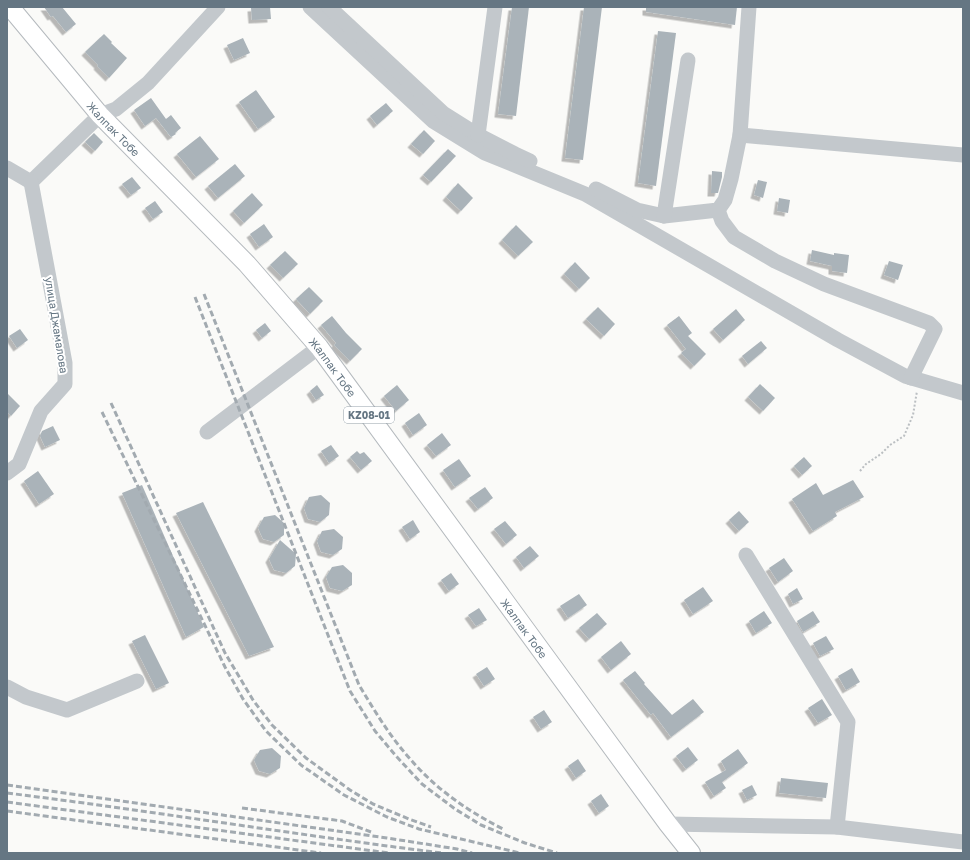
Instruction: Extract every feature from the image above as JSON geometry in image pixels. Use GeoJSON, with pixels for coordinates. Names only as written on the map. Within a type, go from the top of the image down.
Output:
{"type":"FeatureCollection","features":[{"type":"Feature","properties":{"kind":"main road","name":"Жалпак Тобе"},"geometry":{"type":"LineString","coordinates":[[10,7],[100,115],[247,264],[319,347],[690,853]]}},
{"type":"Feature","properties":{"kind":"street"},"geometry":{"type":"LineString","coordinates":[[7,168],[31,182],[100,115],[116,109],[148,83],[218,7]]}},
{"type":"Feature","properties":{"kind":"street"},"geometry":{"type":"LineString","coordinates":[[310,7],[433,121],[485,153],[585,194],[838,340],[905,376],[963,393]]}},
{"type":"Feature","properties":{"kind":"street"},"geometry":{"type":"LineString","coordinates":[[329,7],[442,112],[478,135],[515,154],[580,182],[637,210],[664,216],[718,210],[725,200],[740,135],[749,7]]}},
{"type":"Feature","properties":{"kind":"street"},"geometry":{"type":"LineString","coordinates":[[478,135],[495,7]]}},
{"type":"Feature","properties":{"kind":"street"},"geometry":{"type":"LineString","coordinates":[[664,216],[688,60]]}},
{"type":"Feature","properties":{"kind":"street"},"geometry":{"type":"LineString","coordinates":[[740,135],[963,154]]}},
{"type":"Feature","properties":{"kind":"street","name":"улица Джамалова"},"geometry":{"type":"LineString","coordinates":[[7,473],[19,464],[41,411],[65,384],[65,363],[31,182]]}},
{"type":"Feature","properties":{"kind":"street"},"geometry":{"type":"LineString","coordinates":[[718,210],[722,221],[734,237],[775,261],[824,284],[929,323],[935,329],[915,379]]}},
{"type":"Feature","properties":{"kind":"street"},"geometry":{"type":"LineString","coordinates":[[207,432],[319,347]]}},
{"type":"Feature","properties":{"kind":"street"},"geometry":{"type":"LineString","coordinates":[[746,555],[848,722],[837,827]]}},
{"type":"Feature","properties":{"kind":"street"},"geometry":{"type":"LineString","coordinates":[[7,687],[26,697],[67,710],[137,681]]}},
{"type":"Feature","properties":{"kind":"street"},"geometry":{"type":"LineString","coordinates":[[668,824],[837,827],[963,842]]}},
{"type":"Feature","properties":{"kind":"path"},"geometry":{"type":"LineString","coordinates":[[860,471],[866,464],[904,436],[913,415],[915,379]]}},
{"type":"Feature","properties":{"kind":"building"},"geometry":{"type":"Polygon","coordinates":[[[44,7],[62,7],[76,24],[66,32],[53,16],[51,17],[44,7]]]}},
{"type":"Feature","properties":{"kind":"building"},"geometry":{"type":"Polygon","coordinates":[[[270,7],[271,19],[252,20],[251,8],[270,7]]]}},
{"type":"Feature","properties":{"kind":"building"},"geometry":{"type":"Polygon","coordinates":[[[512,7],[529,7],[516,116],[498,114],[512,7]]]}},
{"type":"Feature","properties":{"kind":"building"},"geometry":{"type":"Polygon","coordinates":[[[584,7],[602,7],[583,160],[565,158],[584,7]]]}},
{"type":"Feature","properties":{"kind":"building"},"geometry":{"type":"Polygon","coordinates":[[[646,7],[737,7],[735,25],[646,12],[646,7]]]}},
{"type":"Feature","properties":{"kind":"building"},"geometry":{"type":"Polygon","coordinates":[[[658,31],[676,33],[656,186],[638,183],[658,31]]]}},
{"type":"Feature","properties":{"kind":"building"},"geometry":{"type":"Polygon","coordinates":[[[104,34],[127,58],[109,78],[85,52],[104,34]]]}},
{"type":"Feature","properties":{"kind":"building"},"geometry":{"type":"Polygon","coordinates":[[[243,38],[250,53],[234,60],[227,45],[243,38]]]}},
{"type":"Feature","properties":{"kind":"building"},"geometry":{"type":"Polygon","coordinates":[[[256,90],[275,117],[258,129],[239,102],[256,90]]]}},
{"type":"Feature","properties":{"kind":"building"},"geometry":{"type":"Polygon","coordinates":[[[151,98],[166,119],[171,115],[181,128],[171,137],[156,118],[145,126],[134,110],[151,98]]]}},
{"type":"Feature","properties":{"kind":"building"},"geometry":{"type":"Polygon","coordinates":[[[386,103],[393,111],[377,125],[370,116],[386,103]]]}},
{"type":"Feature","properties":{"kind":"building"},"geometry":{"type":"Polygon","coordinates":[[[424,130],[435,141],[423,154],[411,144],[424,130]]]}},
{"type":"Feature","properties":{"kind":"building"},"geometry":{"type":"Polygon","coordinates":[[[94,133],[103,142],[95,151],[85,142],[94,133]]]}},
{"type":"Feature","properties":{"kind":"building"},"geometry":{"type":"Polygon","coordinates":[[[200,136],[219,159],[196,177],[177,154],[200,136]]]}},
{"type":"Feature","properties":{"kind":"building"},"geometry":{"type":"Polygon","coordinates":[[[448,149],[456,156],[431,182],[423,175],[448,149]]]}},
{"type":"Feature","properties":{"kind":"building"},"geometry":{"type":"Polygon","coordinates":[[[235,164],[245,176],[218,198],[208,186],[235,164]]]}},
{"type":"Feature","properties":{"kind":"building"},"geometry":{"type":"Polygon","coordinates":[[[712,171],[722,172],[718,193],[711,193],[712,171]]]}},
{"type":"Feature","properties":{"kind":"building"},"geometry":{"type":"Polygon","coordinates":[[[132,177],[141,188],[131,195],[122,184],[132,177]]]}},
{"type":"Feature","properties":{"kind":"building"},"geometry":{"type":"Polygon","coordinates":[[[758,180],[767,182],[763,198],[754,195],[758,180]]]}},
{"type":"Feature","properties":{"kind":"building"},"geometry":{"type":"Polygon","coordinates":[[[458,183],[473,198],[461,211],[446,197],[458,183]]]}},
{"type":"Feature","properties":{"kind":"building"},"geometry":{"type":"Polygon","coordinates":[[[252,193],[263,205],[244,223],[233,211],[252,193]]]}},
{"type":"Feature","properties":{"kind":"building"},"geometry":{"type":"Polygon","coordinates":[[[779,198],[790,200],[788,213],[777,211],[779,198]]]}},
{"type":"Feature","properties":{"kind":"building"},"geometry":{"type":"Polygon","coordinates":[[[155,201],[163,212],[153,219],[145,208],[155,201]]]}},
{"type":"Feature","properties":{"kind":"building"},"geometry":{"type":"Polygon","coordinates":[[[264,224],[273,237],[259,247],[250,234],[264,224]]]}},
{"type":"Feature","properties":{"kind":"building"},"geometry":{"type":"Polygon","coordinates":[[[516,225],[533,242],[518,256],[502,240],[516,225]]]}},
{"type":"Feature","properties":{"kind":"building"},"geometry":{"type":"Polygon","coordinates":[[[812,250],[834,255],[834,253],[849,255],[847,273],[832,271],[832,266],[810,261],[812,250]]]}},
{"type":"Feature","properties":{"kind":"building"},"geometry":{"type":"Polygon","coordinates":[[[285,251],[298,264],[283,278],[270,265],[285,251]]]}},
{"type":"Feature","properties":{"kind":"building"},"geometry":{"type":"Polygon","coordinates":[[[889,261],[903,265],[898,280],[884,275],[889,261]]]}},
{"type":"Feature","properties":{"kind":"building"},"geometry":{"type":"Polygon","coordinates":[[[575,262],[590,278],[579,289],[564,274],[575,262]]]}},
{"type":"Feature","properties":{"kind":"building"},"geometry":{"type":"Polygon","coordinates":[[[309,287],[323,301],[310,314],[296,299],[309,287]]]}},
{"type":"Feature","properties":{"kind":"building"},"geometry":{"type":"Polygon","coordinates":[[[598,307],[615,324],[604,336],[586,319],[598,307]]]}},
{"type":"Feature","properties":{"kind":"building"},"geometry":{"type":"Polygon","coordinates":[[[736,309],[745,320],[723,340],[713,329],[736,309]]]}},
{"type":"Feature","properties":{"kind":"building"},"geometry":{"type":"Polygon","coordinates":[[[332,316],[362,349],[350,361],[334,345],[336,343],[321,325],[332,316]]]}},
{"type":"Feature","properties":{"kind":"building"},"geometry":{"type":"Polygon","coordinates":[[[679,316],[692,333],[688,336],[706,354],[694,366],[681,353],[686,349],[667,325],[679,316]]]}},
{"type":"Feature","properties":{"kind":"building"},"geometry":{"type":"Polygon","coordinates":[[[265,323],[271,331],[262,338],[256,330],[265,323]]]}},
{"type":"Feature","properties":{"kind":"building"},"geometry":{"type":"Polygon","coordinates":[[[20,329],[28,340],[17,348],[9,336],[20,329]]]}},
{"type":"Feature","properties":{"kind":"building"},"geometry":{"type":"Polygon","coordinates":[[[761,341],[767,348],[748,364],[742,356],[761,341]]]}},
{"type":"Feature","properties":{"kind":"building"},"geometry":{"type":"Polygon","coordinates":[[[760,384],[775,398],[763,411],[748,397],[760,384]]]}},
{"type":"Feature","properties":{"kind":"building"},"geometry":{"type":"Polygon","coordinates":[[[317,385],[324,395],[316,400],[310,391],[317,385]]]}},
{"type":"Feature","properties":{"kind":"building"},"geometry":{"type":"Polygon","coordinates":[[[397,385],[409,400],[396,411],[384,396],[397,385]]]}},
{"type":"Feature","properties":{"kind":"building"},"geometry":{"type":"Polygon","coordinates":[[[7,393],[20,406],[11,416],[7,412],[7,393]]]}},
{"type":"Feature","properties":{"kind":"building"},"geometry":{"type":"Polygon","coordinates":[[[419,413],[427,425],[413,435],[405,423],[419,413]]]}},
{"type":"Feature","properties":{"kind":"building"},"geometry":{"type":"Polygon","coordinates":[[[53,426],[60,440],[45,447],[40,436],[42,431],[53,426]]]}},
{"type":"Feature","properties":{"kind":"building"},"geometry":{"type":"Polygon","coordinates":[[[442,433],[451,445],[436,456],[427,445],[442,433]]]}},
{"type":"Feature","properties":{"kind":"building"},"geometry":{"type":"Polygon","coordinates":[[[331,445],[339,456],[329,463],[321,451],[331,445]]]}},
{"type":"Feature","properties":{"kind":"building"},"geometry":{"type":"Polygon","coordinates":[[[357,451],[360,454],[364,452],[372,461],[361,470],[350,457],[357,451]]]}},
{"type":"Feature","properties":{"kind":"building"},"geometry":{"type":"Polygon","coordinates":[[[804,457],[812,466],[802,475],[794,466],[804,457]]]}},
{"type":"Feature","properties":{"kind":"building"},"geometry":{"type":"Polygon","coordinates":[[[459,459],[471,476],[455,487],[443,470],[459,459]]]}},
{"type":"Feature","properties":{"kind":"building"},"geometry":{"type":"Polygon","coordinates":[[[38,471],[54,494],[39,504],[24,481],[38,471]]]}},
{"type":"Feature","properties":{"kind":"building"},"geometry":{"type":"Polygon","coordinates":[[[853,480],[864,497],[835,512],[837,516],[813,531],[792,499],[816,483],[823,495],[853,480]]]}},
{"type":"Feature","properties":{"kind":"building"},"geometry":{"type":"Polygon","coordinates":[[[142,485],[204,627],[186,637],[122,493],[142,485]]]}},
{"type":"Feature","properties":{"kind":"building"},"geometry":{"type":"Polygon","coordinates":[[[485,487],[493,498],[478,509],[469,498],[485,487]]]}},
{"type":"Feature","properties":{"kind":"building"},"geometry":{"type":"Polygon","coordinates":[[[321,495],[330,503],[329,515],[320,522],[308,519],[304,508],[309,497],[321,495]]]}},
{"type":"Feature","properties":{"kind":"building"},"geometry":{"type":"Polygon","coordinates":[[[203,502],[274,647],[249,656],[176,513],[203,502]]]}},
{"type":"Feature","properties":{"kind":"building"},"geometry":{"type":"Polygon","coordinates":[[[739,511],[749,522],[739,531],[729,520],[739,511]]]}},
{"type":"Feature","properties":{"kind":"building"},"geometry":{"type":"Polygon","coordinates":[[[275,515],[284,523],[284,535],[274,542],[263,539],[258,528],[264,517],[275,515]]]}},
{"type":"Feature","properties":{"kind":"building"},"geometry":{"type":"Polygon","coordinates":[[[413,520],[420,532],[410,539],[402,527],[413,520]]]}},
{"type":"Feature","properties":{"kind":"building"},"geometry":{"type":"Polygon","coordinates":[[[505,521],[517,535],[506,544],[494,529],[505,521]]]}},
{"type":"Feature","properties":{"kind":"building"},"geometry":{"type":"Polygon","coordinates":[[[334,529],[343,537],[342,549],[333,555],[321,552],[317,541],[322,531],[334,529]]]}},
{"type":"Feature","properties":{"kind":"building"},"geometry":{"type":"Polygon","coordinates":[[[280,540],[296,554],[295,566],[286,573],[274,570],[269,559],[280,540]]]}},
{"type":"Feature","properties":{"kind":"building"},"geometry":{"type":"Polygon","coordinates":[[[530,546],[539,556],[524,568],[516,557],[530,546]]]}},
{"type":"Feature","properties":{"kind":"building"},"geometry":{"type":"Polygon","coordinates":[[[784,558],[793,571],[778,582],[769,568],[784,558]]]}},
{"type":"Feature","properties":{"kind":"building"},"geometry":{"type":"Polygon","coordinates":[[[343,565],[352,573],[352,585],[342,591],[330,588],[326,577],[332,567],[343,565]]]}},
{"type":"Feature","properties":{"kind":"building"},"geometry":{"type":"Polygon","coordinates":[[[451,573],[459,584],[449,591],[441,580],[451,573]]]}},
{"type":"Feature","properties":{"kind":"building"},"geometry":{"type":"Polygon","coordinates":[[[703,587],[713,601],[693,614],[684,600],[703,587]]]}},
{"type":"Feature","properties":{"kind":"building"},"geometry":{"type":"Polygon","coordinates":[[[797,588],[803,599],[793,604],[788,594],[797,588]]]}},
{"type":"Feature","properties":{"kind":"building"},"geometry":{"type":"Polygon","coordinates":[[[579,594],[587,605],[568,618],[560,606],[579,594]]]}},
{"type":"Feature","properties":{"kind":"building"},"geometry":{"type":"Polygon","coordinates":[[[479,608],[487,620],[476,626],[468,615],[479,608]]]}},
{"type":"Feature","properties":{"kind":"building"},"geometry":{"type":"Polygon","coordinates":[[[764,611],[772,623],[756,633],[749,621],[764,611]]]}},
{"type":"Feature","properties":{"kind":"building"},"geometry":{"type":"Polygon","coordinates":[[[813,611],[820,622],[803,632],[797,621],[813,611]]]}},
{"type":"Feature","properties":{"kind":"building"},"geometry":{"type":"Polygon","coordinates":[[[597,613],[607,624],[589,639],[579,628],[597,613]]]}},
{"type":"Feature","properties":{"kind":"building"},"geometry":{"type":"Polygon","coordinates":[[[145,635],[169,683],[156,689],[132,641],[145,635]]]}},
{"type":"Feature","properties":{"kind":"building"},"geometry":{"type":"Polygon","coordinates":[[[826,636],[834,649],[820,656],[813,643],[826,636]]]}},
{"type":"Feature","properties":{"kind":"building"},"geometry":{"type":"Polygon","coordinates":[[[621,641],[631,654],[611,670],[601,657],[621,641]]]}},
{"type":"Feature","properties":{"kind":"building"},"geometry":{"type":"Polygon","coordinates":[[[487,667],[495,679],[484,686],[476,674],[487,667]]]}},
{"type":"Feature","properties":{"kind":"building"},"geometry":{"type":"Polygon","coordinates":[[[852,668],[860,682],[846,690],[838,676],[852,668]]]}},
{"type":"Feature","properties":{"kind":"building"},"geometry":{"type":"Polygon","coordinates":[[[635,671],[645,683],[644,684],[672,715],[693,699],[704,712],[671,737],[653,713],[651,715],[623,680],[635,671]]]}},
{"type":"Feature","properties":{"kind":"building"},"geometry":{"type":"Polygon","coordinates":[[[822,699],[832,715],[818,723],[808,708],[822,699]]]}},
{"type":"Feature","properties":{"kind":"building"},"geometry":{"type":"Polygon","coordinates":[[[544,710],[552,722],[541,729],[533,717],[544,710]]]}},
{"type":"Feature","properties":{"kind":"building"},"geometry":{"type":"Polygon","coordinates":[[[688,747],[698,760],[686,769],[676,756],[688,747]]]}},
{"type":"Feature","properties":{"kind":"building"},"geometry":{"type":"Polygon","coordinates":[[[272,748],[281,756],[280,768],[270,774],[259,771],[254,760],[260,750],[272,748]]]}},
{"type":"Feature","properties":{"kind":"building"},"geometry":{"type":"Polygon","coordinates":[[[738,749],[748,763],[722,782],[726,788],[714,796],[705,782],[726,770],[721,761],[738,749]]]}},
{"type":"Feature","properties":{"kind":"building"},"geometry":{"type":"Polygon","coordinates":[[[578,759],[586,771],[576,778],[568,766],[578,759]]]}},
{"type":"Feature","properties":{"kind":"building"},"geometry":{"type":"Polygon","coordinates":[[[781,778],[828,783],[826,798],[779,793],[781,778]]]}},
{"type":"Feature","properties":{"kind":"building"},"geometry":{"type":"Polygon","coordinates":[[[752,785],[757,795],[747,800],[742,790],[752,785]]]}},
{"type":"Feature","properties":{"kind":"building"},"geometry":{"type":"Polygon","coordinates":[[[601,794],[609,806],[599,813],[591,801],[601,794]]]}},
{"type":"Feature","properties":{"kind":"railway"},"geometry":{"type":"LineString","coordinates":[[204,294],[359,685],[392,737],[416,765],[438,787],[462,805],[503,829]]}},
{"type":"Feature","properties":{"kind":"railway"},"geometry":{"type":"LineString","coordinates":[[195,297],[350,691],[375,731],[422,784],[455,809],[481,825],[525,843],[557,853]]}},
{"type":"Feature","properties":{"kind":"railway"},"geometry":{"type":"LineString","coordinates":[[111,403],[225,653],[253,700],[272,725],[306,758],[350,790],[373,804],[431,827]]}},
{"type":"Feature","properties":{"kind":"railway"},"geometry":{"type":"LineString","coordinates":[[102,412],[225,667],[243,699],[266,731],[301,765],[344,795],[387,817],[419,829],[520,853]]}},
{"type":"Feature","properties":{"kind":"railway"},"geometry":{"type":"LineString","coordinates":[[7,785],[387,838],[457,849],[472,853]]}},
{"type":"Feature","properties":{"kind":"railway"},"geometry":{"type":"LineString","coordinates":[[7,793],[442,853]]}},
{"type":"Feature","properties":{"kind":"railway"},"geometry":{"type":"LineString","coordinates":[[7,802],[389,853]]}},
{"type":"Feature","properties":{"kind":"railway"},"geometry":{"type":"LineString","coordinates":[[242,808],[342,821],[371,832]]}},
{"type":"Feature","properties":{"kind":"railway"},"geometry":{"type":"LineString","coordinates":[[7,811],[321,853]]}}]}
